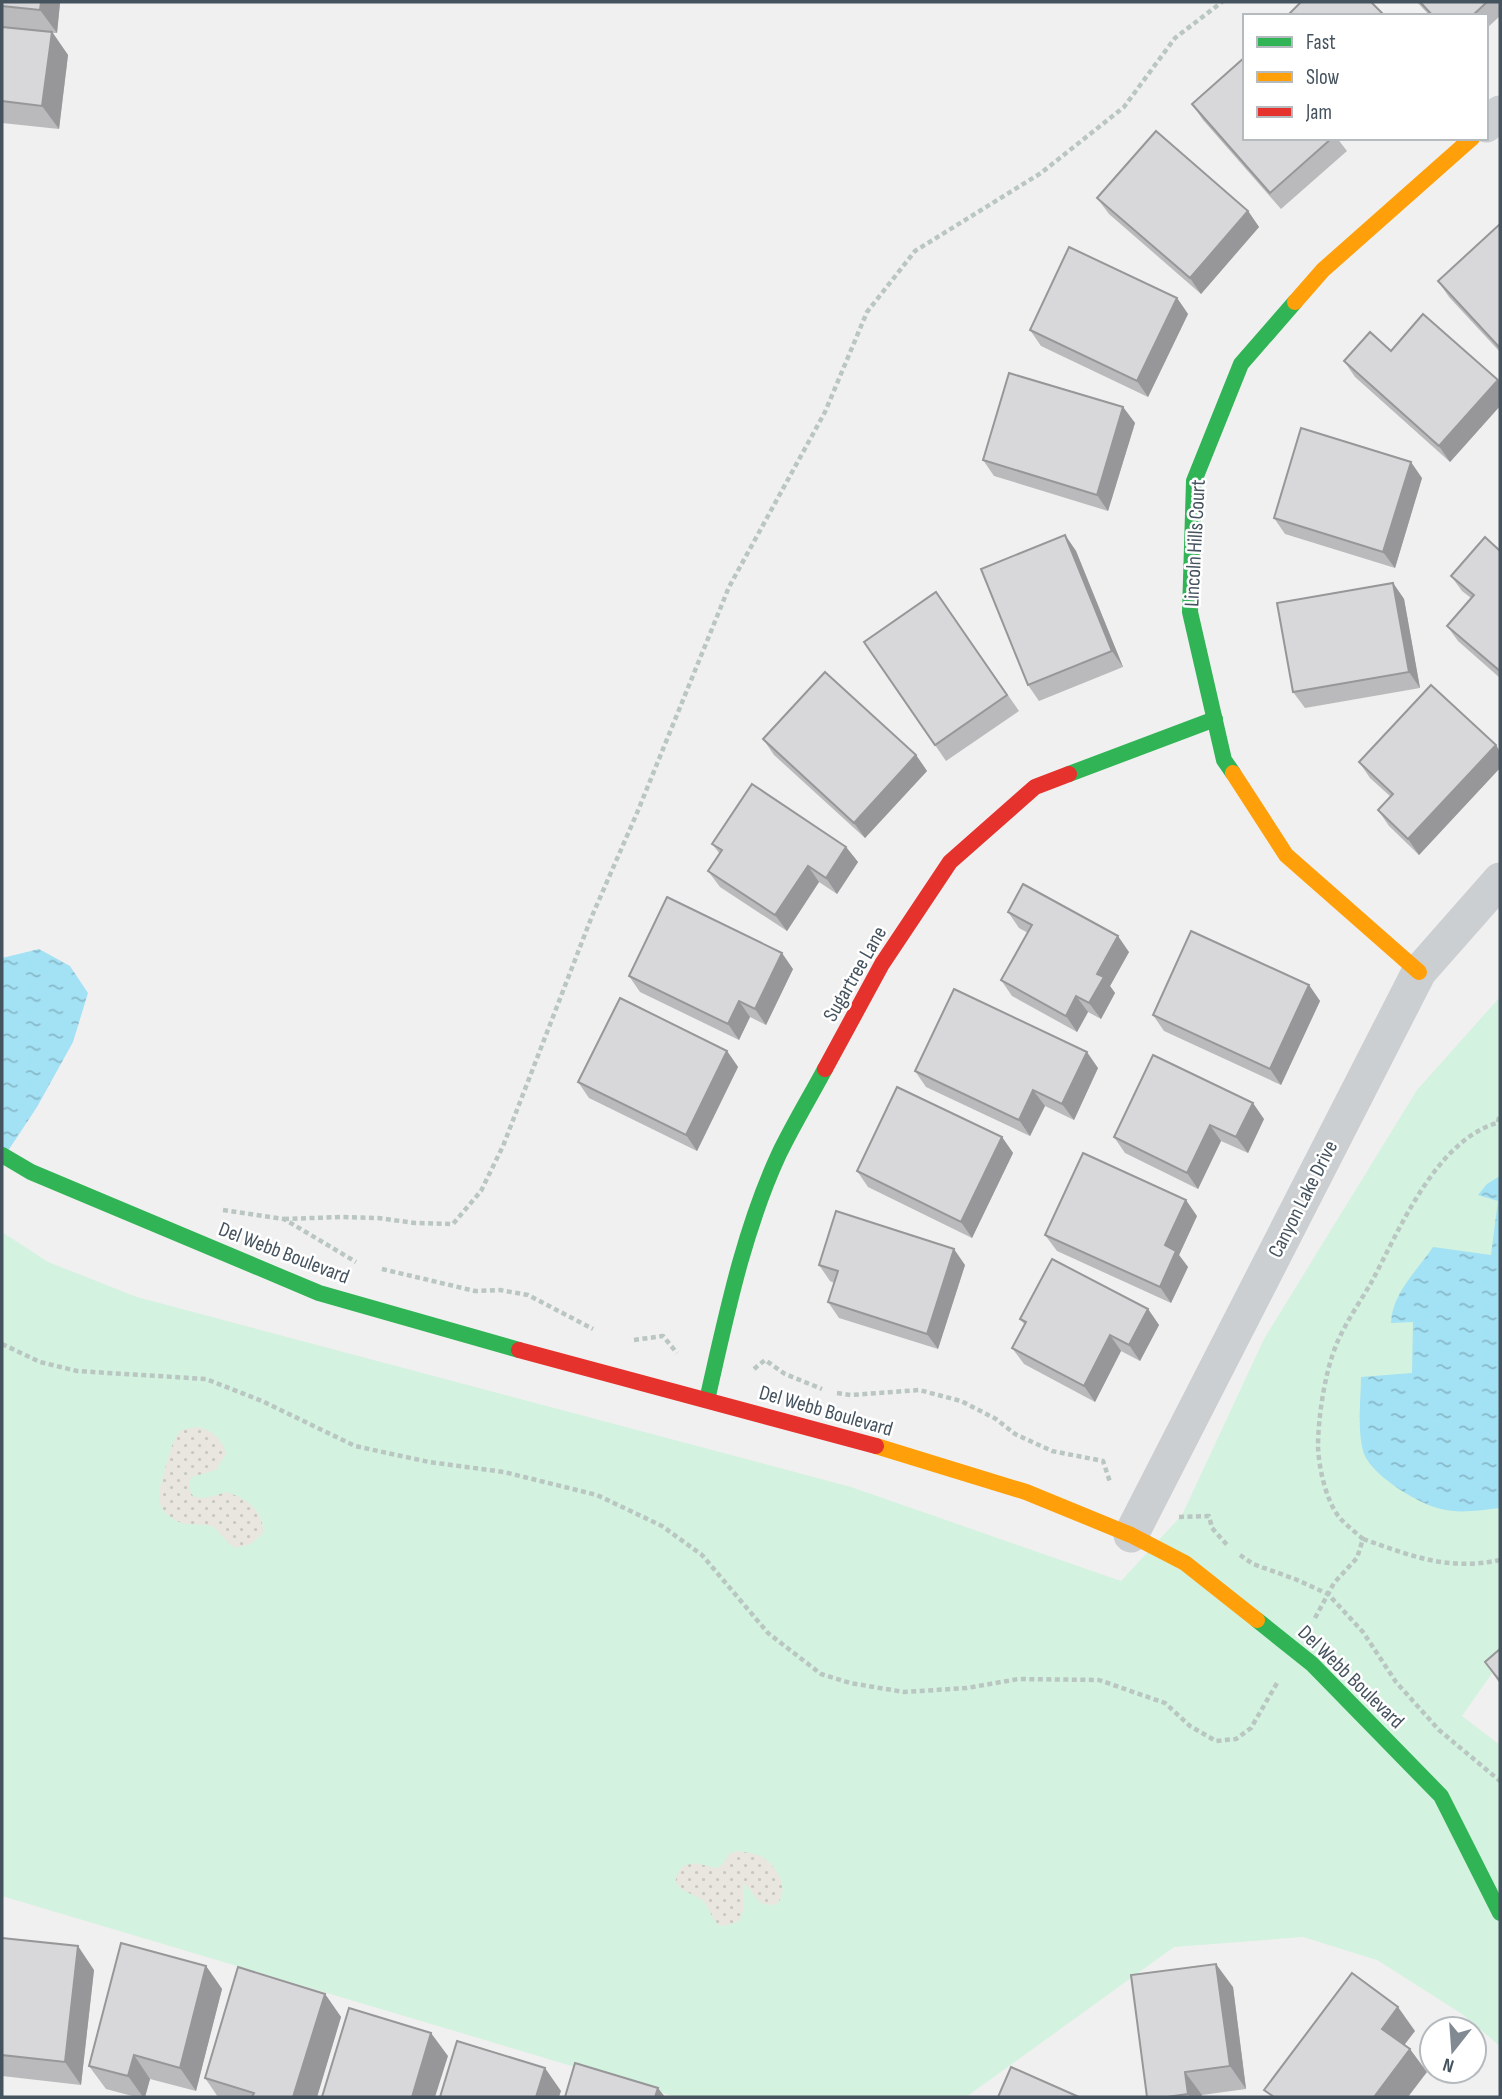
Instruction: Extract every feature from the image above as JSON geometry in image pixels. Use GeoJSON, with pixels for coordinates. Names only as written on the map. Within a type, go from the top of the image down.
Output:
{"type":"FeatureCollection","features":[{"type":"Feature","properties":{"kind":"street","name":"Lincoln Hills Court"},"geometry":{"type":"LineString","coordinates":[[1419,972],[1286,855],[1224,760],[1190,612],[1194,481],[1241,364],[1323,271],[1470,140]]}},
{"type":"Feature","properties":{"kind":"street","name":"Sugartree Lane"},"geometry":{"type":"LineString","coordinates":[[707,1400],[735,1280],[779,1155],[882,964],[950,862],[1035,787],[1215,719]]}},
{"type":"Feature","properties":{"kind":"street","name":"Canyon Lake Drive"},"geometry":{"type":"LineString","coordinates":[[1131,1535],[1419,972],[1500,880]]}},
{"type":"Feature","properties":{"kind":"street","name":"Del Webb Boulevard"},"geometry":{"type":"LineString","coordinates":[[2,1155],[31,1172],[319,1293],[506,1347],[843,1436],[1026,1492],[1131,1535],[1185,1563],[1312,1664],[1441,1796],[1500,1913]]}},
{"type":"Feature","properties":{"kind":"path"},"geometry":{"type":"LineString","coordinates":[[212,1209],[236,1210],[284,1219],[378,1218],[453,1224],[481,1191],[503,1146],[592,916],[729,587],[825,412],[867,312],[915,251],[1041,173],[1124,107],[1175,38],[1222,2]]}},
{"type":"Feature","properties":{"kind":"path"},"geometry":{"type":"LineString","coordinates":[[1500,1114],[1499,1122],[1465,1139],[1440,1164],[1417,1199],[1337,1343],[1324,1391],[1318,1448],[1326,1490],[1339,1517],[1363,1539],[1428,1562],[1473,1565],[1500,1560]]}},
{"type":"Feature","properties":{"kind":"path"},"geometry":{"type":"LineString","coordinates":[[284,1219],[355,1262],[368,1265]]}},
{"type":"Feature","properties":{"kind":"path"},"geometry":{"type":"LineString","coordinates":[[381,1269],[475,1291],[500,1290],[528,1295],[601,1333]]}},
{"type":"Feature","properties":{"kind":"path"},"geometry":{"type":"LineString","coordinates":[[628,1340],[663,1336],[682,1359]]}},
{"type":"Feature","properties":{"kind":"path"},"geometry":{"type":"LineString","coordinates":[[2,1345],[40,1362],[77,1371],[206,1379],[262,1401],[355,1446],[429,1462],[504,1472],[597,1495],[662,1526],[702,1555],[768,1633],[821,1674],[850,1683],[904,1692],[967,1688],[1018,1679],[1099,1680],[1165,1703],[1190,1726],[1216,1741],[1236,1739],[1251,1728],[1334,1583],[1357,1558],[1363,1539]]}},
{"type":"Feature","properties":{"kind":"path"},"geometry":{"type":"LineString","coordinates":[[750,1372],[765,1360],[785,1374],[831,1392],[851,1395],[919,1390],[961,1401],[996,1419],[1015,1434],[1052,1451],[1103,1461],[1110,1482]]}},
{"type":"Feature","properties":{"kind":"path"},"geometry":{"type":"LineString","coordinates":[[1172,1517],[1209,1516],[1212,1528],[1229,1547]]}},
{"type":"Feature","properties":{"kind":"path"},"geometry":{"type":"LineString","coordinates":[[1237,1553],[1252,1564],[1328,1594],[1363,1632],[1396,1682],[1439,1730],[1500,1781]]}},
{"type":"Feature","properties":{"kind":"green space"},"geometry":{"type":"Polygon","coordinates":[[[1500,997],[1500,1662],[1462,1716],[1500,1745],[1500,2046],[1488,2036],[1488,2015],[1463,2015],[1377,1960],[1303,1937],[1174,1947],[966,2097],[676,2097],[2,1896],[2,1232],[48,1262],[137,1297],[851,1487],[1121,1581],[1182,1515],[1264,1339],[1417,1090],[1500,997]]]}},
{"type":"Feature","properties":{"kind":"sand"},"geometry":{"type":"Polygon","coordinates":[[[196,1427],[216,1436],[226,1454],[216,1470],[190,1479],[193,1496],[202,1498],[227,1492],[253,1506],[263,1525],[263,1533],[251,1544],[236,1548],[211,1526],[179,1522],[163,1511],[160,1490],[173,1442],[181,1430],[196,1427]]]}},
{"type":"Feature","properties":{"kind":"sand"},"geometry":{"type":"Polygon","coordinates":[[[737,1851],[757,1855],[771,1865],[780,1877],[781,1898],[777,1904],[766,1905],[758,1900],[745,1884],[740,1920],[721,1926],[702,1900],[677,1884],[676,1877],[683,1866],[694,1863],[717,1868],[729,1854],[737,1851]]]}},
{"type":"Feature","properties":{"kind":"water"},"geometry":{"type":"Polygon","coordinates":[[[39,949],[70,966],[88,993],[73,1042],[37,1107],[2,1160],[2,958],[39,949]]]}},
{"type":"Feature","properties":{"kind":"water"},"geometry":{"type":"Polygon","coordinates":[[[1500,1176],[1500,1508],[1448,1510],[1422,1502],[1399,1489],[1371,1466],[1361,1440],[1361,1377],[1412,1373],[1413,1322],[1391,1323],[1396,1302],[1406,1283],[1433,1247],[1491,1255],[1498,1201],[1478,1195],[1487,1184],[1500,1176]]]}},
{"type":"Feature","properties":{"kind":"building"},"geometry":{"type":"Polygon","coordinates":[[[2,2],[41,2],[40,10],[2,6],[2,2]]]}},
{"type":"Feature","properties":{"kind":"building"},"geometry":{"type":"Polygon","coordinates":[[[1301,2],[1371,2],[1383,14],[1289,14],[1301,2]]]}},
{"type":"Feature","properties":{"kind":"building"},"geometry":{"type":"Polygon","coordinates":[[[1420,2],[1487,2],[1474,14],[1431,14],[1420,2]]]}},
{"type":"Feature","properties":{"kind":"building"},"geometry":{"type":"Polygon","coordinates":[[[2,27],[52,32],[42,106],[2,101],[2,27]]]}},
{"type":"Feature","properties":{"kind":"building"},"geometry":{"type":"Polygon","coordinates":[[[1243,59],[1243,140],[1330,140],[1270,193],[1192,104],[1243,59]]]}},
{"type":"Feature","properties":{"kind":"building"},"geometry":{"type":"Polygon","coordinates":[[[1156,131],[1248,211],[1190,278],[1097,198],[1156,131]]]}},
{"type":"Feature","properties":{"kind":"building"},"geometry":{"type":"Polygon","coordinates":[[[1500,224],[1500,348],[1438,281],[1500,224]]]}},
{"type":"Feature","properties":{"kind":"building"},"geometry":{"type":"Polygon","coordinates":[[[1069,247],[1177,298],[1137,381],[1030,330],[1069,247]]]}},
{"type":"Feature","properties":{"kind":"building"},"geometry":{"type":"Polygon","coordinates":[[[1423,314],[1498,380],[1439,446],[1344,361],[1370,332],[1391,351],[1423,314]]]}},
{"type":"Feature","properties":{"kind":"building"},"geometry":{"type":"Polygon","coordinates":[[[1009,373],[1123,407],[1097,495],[983,460],[1009,373]]]}},
{"type":"Feature","properties":{"kind":"building"},"geometry":{"type":"Polygon","coordinates":[[[1301,428],[1411,462],[1383,552],[1274,518],[1301,428]]]}},
{"type":"Feature","properties":{"kind":"building"},"geometry":{"type":"Polygon","coordinates":[[[1065,535],[1112,651],[1028,685],[981,569],[1065,535]]]}},
{"type":"Feature","properties":{"kind":"building"},"geometry":{"type":"Polygon","coordinates":[[[1485,537],[1500,551],[1500,671],[1447,626],[1474,595],[1451,576],[1485,537]]]}},
{"type":"Feature","properties":{"kind":"building"},"geometry":{"type":"Polygon","coordinates":[[[1393,583],[1409,672],[1293,692],[1277,603],[1393,583]]]}},
{"type":"Feature","properties":{"kind":"building"},"geometry":{"type":"Polygon","coordinates":[[[936,592],[1007,695],[935,745],[864,642],[936,592]]]}},
{"type":"Feature","properties":{"kind":"building"},"geometry":{"type":"Polygon","coordinates":[[[825,672],[916,755],[854,823],[763,739],[825,672]]]}},
{"type":"Feature","properties":{"kind":"building"},"geometry":{"type":"Polygon","coordinates":[[[1431,685],[1496,745],[1408,839],[1378,810],[1393,794],[1359,762],[1431,685]]]}},
{"type":"Feature","properties":{"kind":"building"},"geometry":{"type":"Polygon","coordinates":[[[752,784],[846,847],[826,878],[808,866],[775,915],[708,871],[722,850],[712,844],[752,784]]]}},
{"type":"Feature","properties":{"kind":"building"},"geometry":{"type":"Polygon","coordinates":[[[1023,884],[1118,936],[1097,974],[1104,977],[1089,1003],[1076,996],[1066,1016],[1001,980],[1032,925],[1008,912],[1023,884]]]}},
{"type":"Feature","properties":{"kind":"building"},"geometry":{"type":"Polygon","coordinates":[[[667,897],[782,953],[755,1009],[739,1001],[728,1024],[629,976],[667,897]]]}},
{"type":"Feature","properties":{"kind":"building"},"geometry":{"type":"Polygon","coordinates":[[[1191,931],[1309,985],[1270,1069],[1153,1015],[1191,931]]]}},
{"type":"Feature","properties":{"kind":"building"},"geometry":{"type":"Polygon","coordinates":[[[954,989],[1087,1052],[1062,1104],[1033,1090],[1019,1120],[915,1071],[954,989]]]}},
{"type":"Feature","properties":{"kind":"building"},"geometry":{"type":"Polygon","coordinates":[[[620,998],[727,1051],[686,1135],[578,1082],[620,998]]]}},
{"type":"Feature","properties":{"kind":"building"},"geometry":{"type":"Polygon","coordinates":[[[1153,1055],[1253,1103],[1236,1137],[1210,1125],[1187,1173],[1114,1137],[1153,1055]]]}},
{"type":"Feature","properties":{"kind":"building"},"geometry":{"type":"Polygon","coordinates":[[[897,1087],[1002,1137],[961,1222],[857,1171],[897,1087]]]}},
{"type":"Feature","properties":{"kind":"building"},"geometry":{"type":"Polygon","coordinates":[[[1083,1153],[1186,1200],[1165,1245],[1176,1251],[1160,1287],[1045,1235],[1083,1153]]]}},
{"type":"Feature","properties":{"kind":"building"},"geometry":{"type":"Polygon","coordinates":[[[836,1211],[954,1249],[927,1334],[828,1302],[838,1271],[819,1265],[836,1211]]]}},
{"type":"Feature","properties":{"kind":"building"},"geometry":{"type":"Polygon","coordinates":[[[1052,1259],[1148,1309],[1129,1345],[1110,1335],[1084,1386],[1012,1348],[1026,1322],[1020,1319],[1052,1259]]]}},
{"type":"Feature","properties":{"kind":"building"},"geometry":{"type":"Polygon","coordinates":[[[1500,1649],[1500,1681],[1485,1662],[1500,1649]]]}},
{"type":"Feature","properties":{"kind":"building"},"geometry":{"type":"Polygon","coordinates":[[[2,1938],[78,1946],[65,2062],[2,2055],[2,1938]]]}},
{"type":"Feature","properties":{"kind":"building"},"geometry":{"type":"Polygon","coordinates":[[[121,1943],[206,1966],[180,2068],[134,2055],[128,2076],[89,2066],[121,1943]]]}},
{"type":"Feature","properties":{"kind":"building"},"geometry":{"type":"Polygon","coordinates":[[[1216,1964],[1230,2066],[1185,2072],[1188,2094],[1147,2097],[1131,1975],[1216,1964]]]}},
{"type":"Feature","properties":{"kind":"building"},"geometry":{"type":"Polygon","coordinates":[[[238,1967],[325,1994],[293,2097],[252,2097],[254,2093],[205,2078],[238,1967]]]}},
{"type":"Feature","properties":{"kind":"building"},"geometry":{"type":"Polygon","coordinates":[[[1352,1973],[1398,2007],[1382,2029],[1410,2049],[1374,2097],[1274,2097],[1264,2090],[1352,1973]]]}},
{"type":"Feature","properties":{"kind":"building"},"geometry":{"type":"Polygon","coordinates":[[[349,2008],[431,2033],[412,2097],[322,2097],[349,2008]]]}},
{"type":"Feature","properties":{"kind":"building"},"geometry":{"type":"Polygon","coordinates":[[[457,2041],[545,2068],[536,2097],[440,2097],[457,2041]]]}},
{"type":"Feature","properties":{"kind":"building"},"geometry":{"type":"Polygon","coordinates":[[[575,2063],[658,2088],[655,2097],[565,2097],[575,2063]]]}},
{"type":"Feature","properties":{"kind":"building"},"geometry":{"type":"Polygon","coordinates":[[[1011,2067],[1079,2097],[998,2097],[1011,2067]]]}},
{"type":"Feature","properties":{"kind":"traffic: fast"},"geometry":{"type":"LineString","coordinates":[[1233,773],[1224,760],[1190,612],[1194,481],[1241,364],[1295,302]]}},
{"type":"Feature","properties":{"kind":"traffic: fast"},"geometry":{"type":"LineString","coordinates":[[1069,774],[1215,719]]}},
{"type":"Feature","properties":{"kind":"traffic: fast"},"geometry":{"type":"LineString","coordinates":[[707,1400],[737,1275],[755,1214],[779,1154],[825,1069]]}},
{"type":"Feature","properties":{"kind":"traffic: fast"},"geometry":{"type":"LineString","coordinates":[[2,1155],[31,1172],[319,1293],[519,1350]]}},
{"type":"Feature","properties":{"kind":"traffic: fast"},"geometry":{"type":"LineString","coordinates":[[1257,1620],[1312,1664],[1441,1796],[1500,1913]]}},
{"type":"Feature","properties":{"kind":"traffic: slow"},"geometry":{"type":"LineString","coordinates":[[1295,302],[1323,270],[1470,140]]}},
{"type":"Feature","properties":{"kind":"traffic: slow"},"geometry":{"type":"LineString","coordinates":[[1233,773],[1286,855],[1419,972]]}},
{"type":"Feature","properties":{"kind":"traffic: slow"},"geometry":{"type":"LineString","coordinates":[[876,1446],[1026,1492],[1131,1535],[1185,1563],[1257,1620]]}},
{"type":"Feature","properties":{"kind":"traffic: jam"},"geometry":{"type":"LineString","coordinates":[[825,1069],[882,964],[950,862],[1035,787],[1069,774]]}},
{"type":"Feature","properties":{"kind":"traffic: jam"},"geometry":{"type":"LineString","coordinates":[[519,1350],[876,1446]]}}]}
